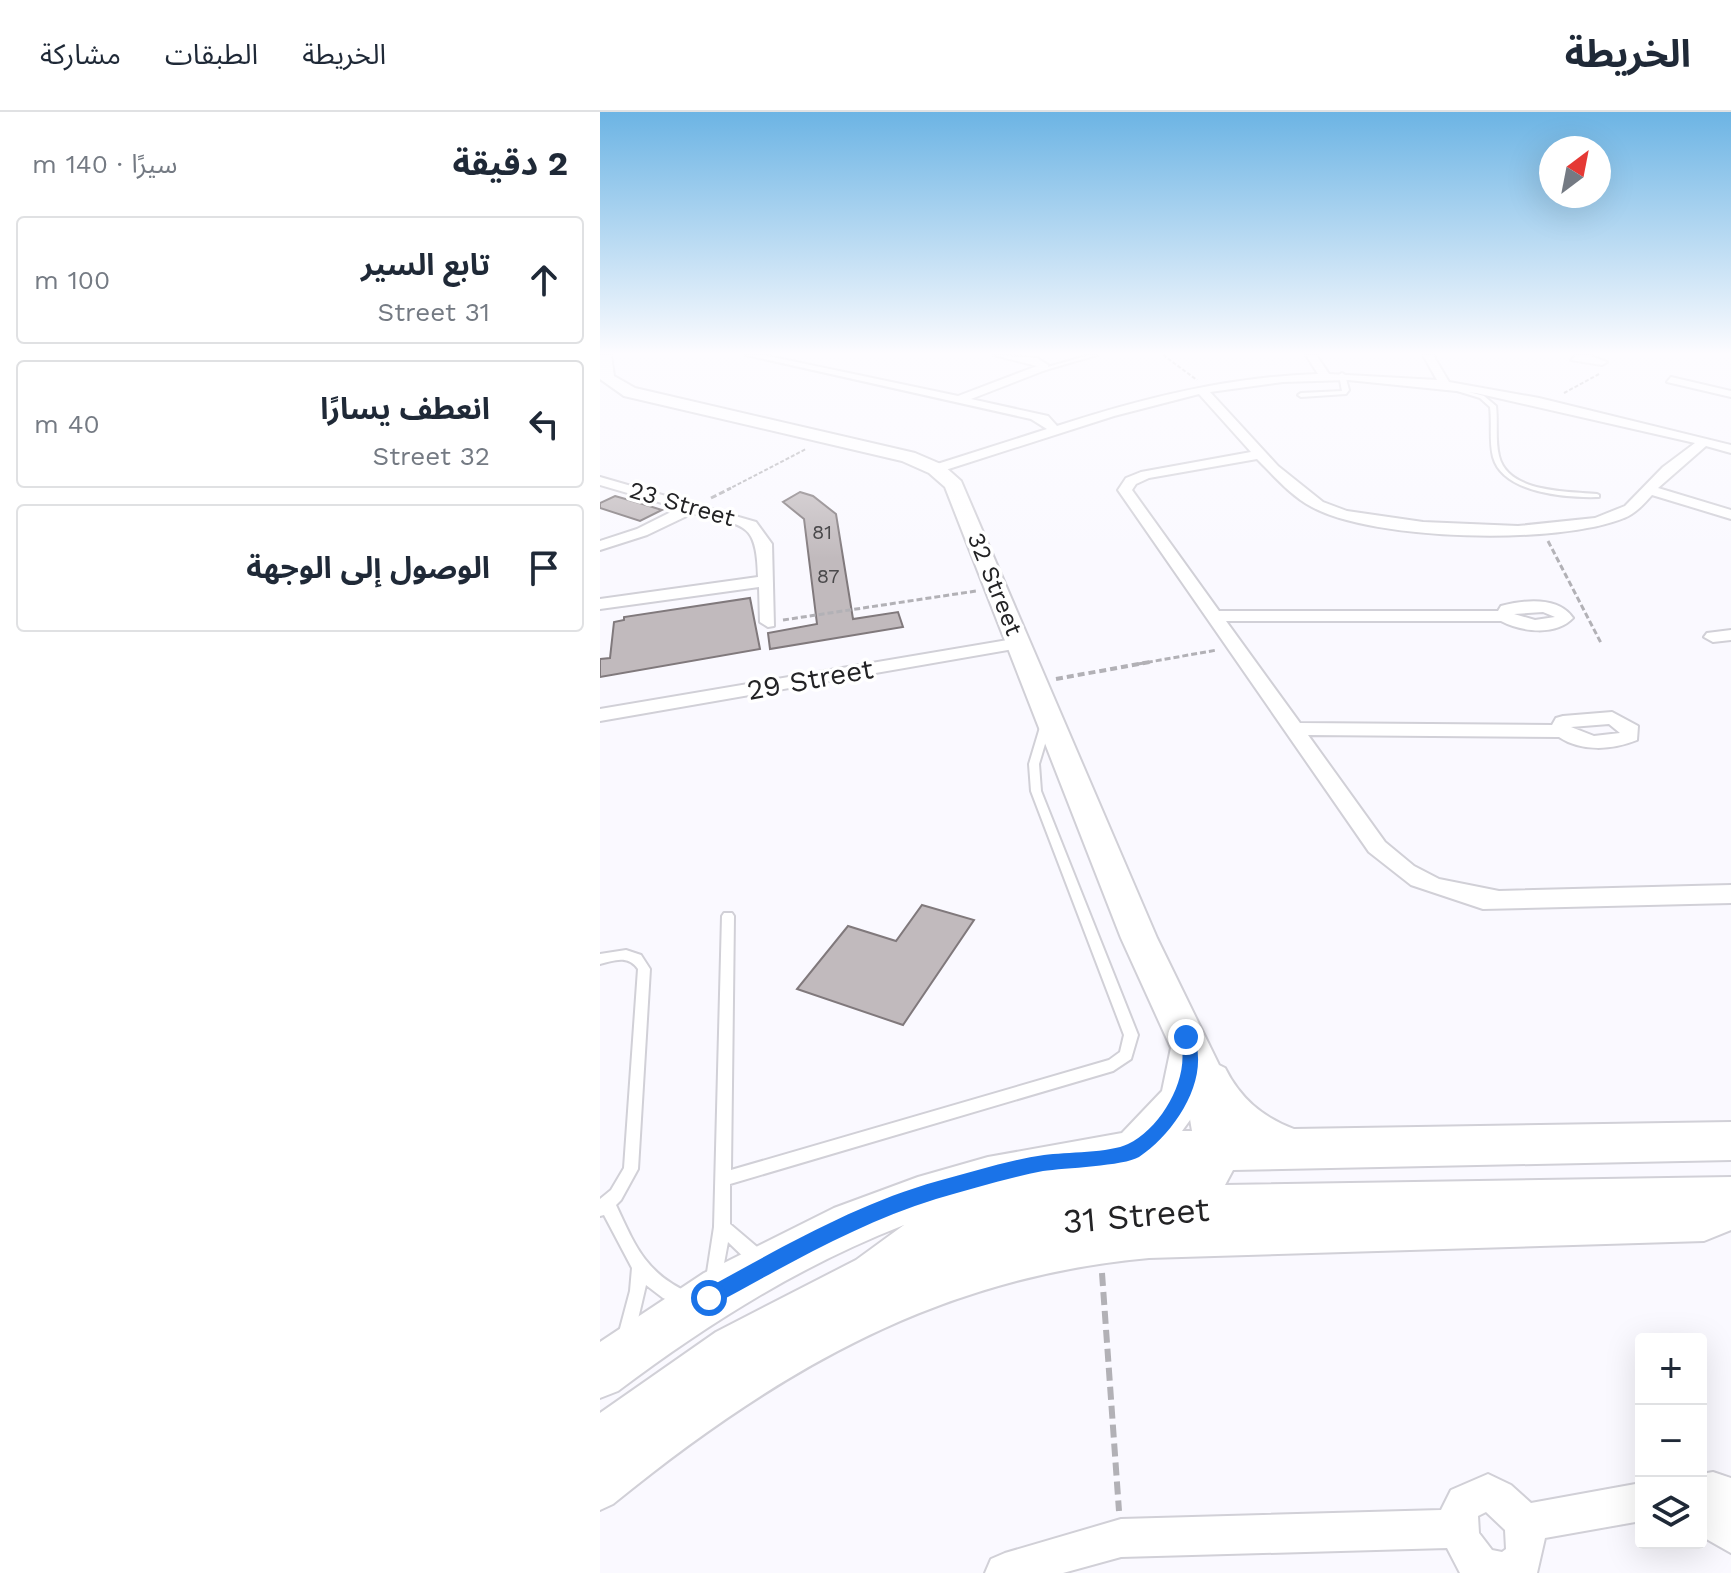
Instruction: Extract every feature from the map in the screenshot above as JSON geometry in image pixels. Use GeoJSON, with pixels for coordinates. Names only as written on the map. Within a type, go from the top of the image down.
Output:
{"type":"FeatureCollection","features":[{"type":"Feature","properties":{"kind":"street"},"geometry":{"type":"LineString","coordinates":[[760,423],[908,457],[936,469],[1086,423]]}},
{"type":"Feature","properties":{"kind":"street"},"geometry":{"type":"LineString","coordinates":[[1051,423],[1062,430]]}},
{"type":"Feature","properties":{"kind":"street"},"geometry":{"type":"LineString","coordinates":[[1233,423],[1310,501],[1344,516],[1418,528],[1542,528],[1610,519],[1625,513],[1698,440]]}},
{"type":"Feature","properties":{"kind":"street"},"geometry":{"type":"LineString","coordinates":[[1632,423],[1731,449]]}},
{"type":"Feature","properties":{"kind":"street"},"geometry":{"type":"LineString","coordinates":[[1263,454],[1161,472],[1137,485],[1133,490],[1134,501],[1368,836],[1383,868],[1406,887],[1445,900],[1731,894]]}},
{"type":"Feature","properties":{"kind":"street","name":"32 Street"},"geometry":{"type":"LineString","coordinates":[[936,469],[954,485],[1139,938],[1191,1047],[1209,1093],[1217,1149]]}},
{"type":"Feature","properties":{"kind":"street","name":"23 Street"},"geometry":{"type":"LineString","coordinates":[[600,481],[743,520],[756,529],[765,544],[768,622]]}},
{"type":"Feature","properties":{"kind":"street"},"geometry":{"type":"LineString","coordinates":[[1649,490],[1731,515]]}},
{"type":"Feature","properties":{"kind":"street"},"geometry":{"type":"LineString","coordinates":[[600,546],[642,532],[695,506]]}},
{"type":"Feature","properties":{"kind":"street"},"geometry":{"type":"LineString","coordinates":[[600,604],[766,581]]}},
{"type":"Feature","properties":{"kind":"street"},"geometry":{"type":"LineString","coordinates":[[1219,621],[1505,616]]}},
{"type":"Feature","properties":{"kind":"street","name":"29 Street"},"geometry":{"type":"LineString","coordinates":[[600,715],[1019,643]]}},
{"type":"Feature","properties":{"kind":"street"},"geometry":{"type":"LineString","coordinates":[[1298,736],[1562,731]]}},
{"type":"Feature","properties":{"kind":"street"},"geometry":{"type":"LineString","coordinates":[[1191,1047],[1234,1116],[1261,1136],[1293,1148]]}},
{"type":"Feature","properties":{"kind":"street"},"geometry":{"type":"LineString","coordinates":[[1132,1152],[1164,1124],[1180,1102],[1188,1078],[1191,1047]]}},
{"type":"Feature","properties":{"kind":"street","name":"31 Street"},"geometry":{"type":"LineString","coordinates":[[608,1367],[704,1300],[767,1264],[851,1223],[934,1191],[1040,1164],[1132,1152],[1217,1149],[1731,1141]]}},
{"type":"Feature","properties":{"kind":"street"},"geometry":{"type":"LineString","coordinates":[[873,1275],[907,1246],[955,1221],[1062,1194],[1189,1182],[1207,1175],[1213,1167],[1217,1149]]}},
{"type":"Feature","properties":{"kind":"street","name":"31 Street"},"geometry":{"type":"LineString","coordinates":[[600,1446],[697,1374],[757,1335],[873,1275],[983,1237],[1090,1215],[1194,1207],[1731,1198]]}},
{"type":"Feature","properties":{"kind":"street"},"geometry":{"type":"LineString","coordinates":[[600,1491],[682,1426],[738,1388],[845,1327],[897,1303],[999,1267],[1100,1247],[1192,1240],[1670,1229],[1704,1226],[1731,1215]]}},
{"type":"Feature","properties":{"kind":"street"},"geometry":{"type":"LineString","coordinates":[[1707,1492],[1731,1497]]}},
{"type":"Feature","properties":{"kind":"street"},"geometry":{"type":"LineString","coordinates":[[1488,1493],[1501,1498],[1523,1523],[1526,1549],[1523,1560],[1506,1573],[1481,1567],[1462,1543],[1459,1514],[1465,1501],[1475,1494],[1488,1493]]}},
{"type":"Feature","properties":{"kind":"street"},"geometry":{"type":"LineString","coordinates":[[1523,1523],[1635,1503]]}},
{"type":"Feature","properties":{"kind":"street"},"geometry":{"type":"LineString","coordinates":[[1707,1518],[1731,1534]]}},
{"type":"Feature","properties":{"kind":"street"},"geometry":{"type":"LineString","coordinates":[[1005,1573],[1046,1558],[1121,1538],[1459,1529]]}},
{"type":"Feature","properties":{"kind":"lane"},"geometry":{"type":"LineString","coordinates":[[1495,423],[1496,458],[1504,472],[1524,484],[1597,496]]}},
{"type":"Feature","properties":{"kind":"lane"},"geometry":{"type":"LineString","coordinates":[[723,1179],[1113,1065],[1126,1055],[1131,1035],[1036,791],[1036,752],[1049,718]]}},
{"type":"Feature","properties":{"kind":"lane"},"geometry":{"type":"LineString","coordinates":[[600,959],[630,955],[641,961],[644,969],[631,1169],[625,1182],[603,1206],[639,1270],[665,1292],[704,1300],[722,1227],[728,916]]}},
{"type":"Feature","properties":{"kind":"lane"},"geometry":{"type":"LineString","coordinates":[[722,1227],[742,1248],[767,1264]]}},
{"type":"Feature","properties":{"kind":"lane"},"geometry":{"type":"LineString","coordinates":[[608,1367],[634,1313],[639,1270]]}},
{"type":"Feature","properties":{"kind":"path"},"geometry":{"type":"LineString","coordinates":[[695,506],[826,439]]}},
{"type":"Feature","properties":{"kind":"path"},"geometry":{"type":"LineString","coordinates":[[1542,528],[1601,643]]}},
{"type":"Feature","properties":{"kind":"path"},"geometry":{"type":"LineString","coordinates":[[768,622],[996,588]]}},
{"type":"Feature","properties":{"kind":"path"},"geometry":{"type":"LineString","coordinates":[[1034,683],[1236,646]]}},
{"type":"Feature","properties":{"kind":"path"},"geometry":{"type":"LineString","coordinates":[[1100,1247],[1121,1538]]}},
{"type":"Feature","properties":{"kind":"building"},"geometry":{"type":"Polygon","coordinates":[[[800,492],[813,496],[836,514],[853,619],[898,612],[903,627],[770,649],[768,633],[817,624],[804,519],[783,502],[800,492]]]}},
{"type":"Feature","properties":{"kind":"building"},"geometry":{"type":"Polygon","coordinates":[[[615,496],[662,510],[640,521],[600,508],[600,503],[615,496]]]}},
{"type":"Feature","properties":{"kind":"building"},"geometry":{"type":"Polygon","coordinates":[[[750,598],[760,649],[600,677],[600,659],[610,658],[614,622],[624,620],[624,617],[750,598]]]}},
{"type":"Feature","properties":{"kind":"building"},"geometry":{"type":"Polygon","coordinates":[[[922,905],[974,920],[903,1025],[797,989],[848,926],[896,941],[922,905]]]}},
{"type":"Feature","properties":{"kind":"route"},"geometry":{"type":"LineString","coordinates":[[709,1298],[823,1235],[934,1191],[1040,1164],[1132,1152],[1164,1124],[1180,1102],[1188,1078],[1191,1047],[1186,1037]]}}]}
